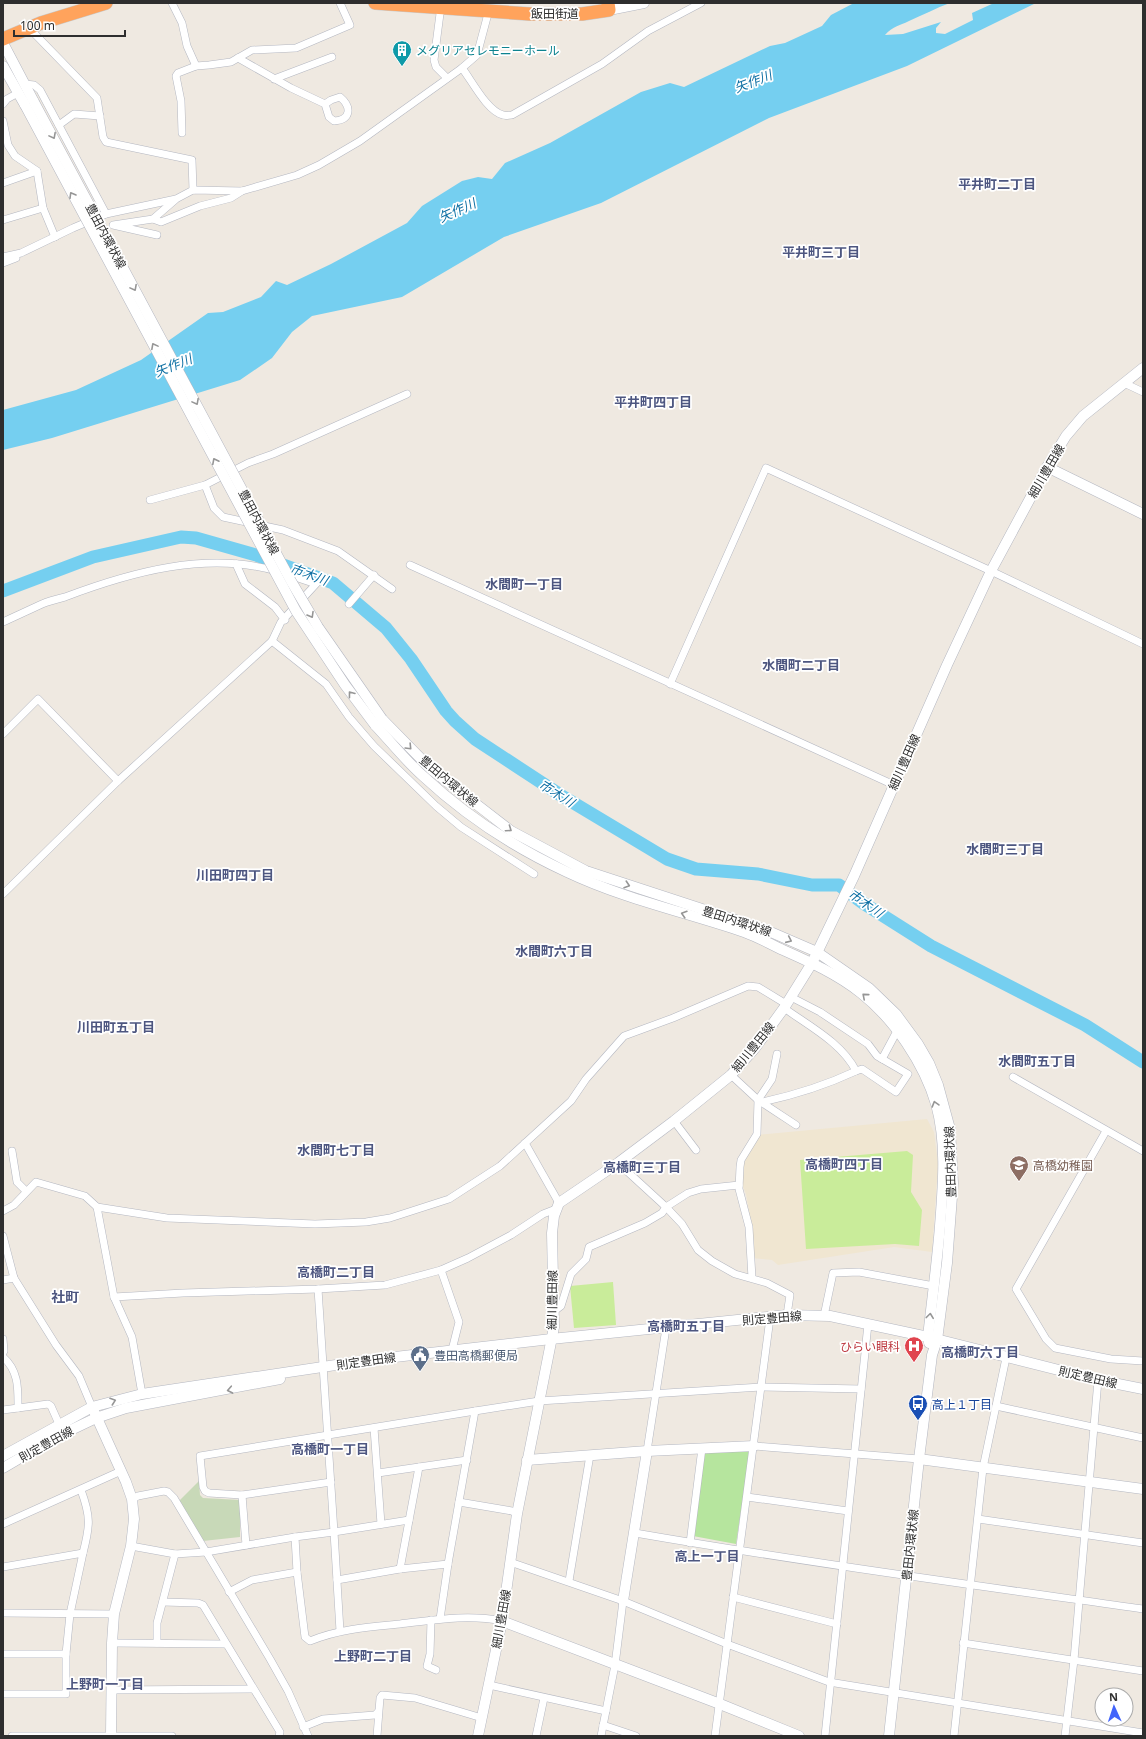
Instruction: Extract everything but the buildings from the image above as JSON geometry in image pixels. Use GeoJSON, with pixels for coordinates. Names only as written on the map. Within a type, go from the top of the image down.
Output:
{"type":"FeatureCollection","features":[{"type":"Feature","properties":{"kind":"highway"},"geometry":{"type":"LineString","coordinates":[[3,39],[60,16],[106,3]]}},
{"type":"Feature","properties":{"kind":"highway","name":"飯田街道"},"geometry":{"type":"LineString","coordinates":[[375,3],[441,5],[530,14],[582,14],[609,7]]}},
{"type":"Feature","properties":{"kind":"street"},"geometry":{"type":"LineString","coordinates":[[172,3],[182,23],[187,46],[196,66]]}},
{"type":"Feature","properties":{"kind":"street"},"geometry":{"type":"LineString","coordinates":[[182,132],[181,101],[176,76],[178,73],[196,66],[231,62],[252,50],[296,48],[350,25],[340,3]]}},
{"type":"Feature","properties":{"kind":"street"},"geometry":{"type":"LineString","coordinates":[[609,7],[644,3]]}},
{"type":"Feature","properties":{"kind":"street"},"geometry":{"type":"LineString","coordinates":[[462,68],[483,99],[496,112],[503,116],[512,115],[602,64],[648,31],[702,3]]}},
{"type":"Feature","properties":{"kind":"street"},"geometry":{"type":"LineString","coordinates":[[441,5],[434,60],[436,67],[447,78]]}},
{"type":"Feature","properties":{"kind":"street"},"geometry":{"type":"LineString","coordinates":[[153,219],[176,199],[193,190],[242,191],[297,176],[360,141],[462,68],[477,55],[489,10]]}},
{"type":"Feature","properties":{"kind":"street"},"geometry":{"type":"LineString","coordinates":[[29,28],[97,98],[103,137],[106,142],[192,160],[193,190]]}},
{"type":"Feature","properties":{"kind":"street","name":"豊田内環状線"},"geometry":{"type":"LineString","coordinates":[[3,43],[25,84],[30,104],[296,610],[345,685],[378,722],[421,775],[463,810],[508,840],[566,872],[623,895],[746,933],[812,963],[840,978],[874,1004],[898,1031],[914,1055],[926,1078],[936,1104],[941,1131],[944,1183],[934,1286],[932,1355],[919,1459],[889,1736]]}},
{"type":"Feature","properties":{"kind":"street"},"geometry":{"type":"LineString","coordinates":[[274,79],[332,57]]}},
{"type":"Feature","properties":{"kind":"street"},"geometry":{"type":"LineString","coordinates":[[238,58],[274,79],[325,104]]}},
{"type":"Feature","properties":{"kind":"street","name":"豊田内環状線"},"geometry":{"type":"LineString","coordinates":[[3,66],[18,93],[30,104]]}},
{"type":"Feature","properties":{"kind":"street"},"geometry":{"type":"LineString","coordinates":[[25,84],[34,85],[40,90],[106,214]]}},
{"type":"Feature","properties":{"kind":"street"},"geometry":{"type":"LineString","coordinates":[[3,104],[7,99],[18,93]]}},
{"type":"Feature","properties":{"kind":"street"},"geometry":{"type":"LineString","coordinates":[[59,125],[74,114],[100,116]]}},
{"type":"Feature","properties":{"kind":"street"},"geometry":{"type":"LineString","coordinates":[[3,121],[6,146],[15,156],[37,171],[43,208],[55,237]]}},
{"type":"Feature","properties":{"kind":"street"},"geometry":{"type":"LineString","coordinates":[[3,183],[37,171]]}},
{"type":"Feature","properties":{"kind":"street"},"geometry":{"type":"LineString","coordinates":[[157,235],[112,225],[153,219],[161,222],[200,206],[231,198],[242,191]]}},
{"type":"Feature","properties":{"kind":"street"},"geometry":{"type":"LineString","coordinates":[[3,257],[21,253],[106,214],[176,199]]}},
{"type":"Feature","properties":{"kind":"street"},"geometry":{"type":"LineString","coordinates":[[3,220],[43,208]]}},
{"type":"Feature","properties":{"kind":"street"},"geometry":{"type":"LineString","coordinates":[[3,263],[16,258],[21,253]]}},
{"type":"Feature","properties":{"kind":"street","name":"細川豊田線"},"geometry":{"type":"LineString","coordinates":[[478,1736],[502,1621],[517,1514],[554,1327],[552,1233],[557,1206],[674,1121],[731,1074],[755,1048],[787,1003],[812,963],[894,785],[946,665],[991,571],[1047,467],[1066,436],[1075,425],[1097,404],[1143,368]]}},
{"type":"Feature","properties":{"kind":"street"},"geometry":{"type":"LineString","coordinates":[[1124,383],[1143,392]]}},
{"type":"Feature","properties":{"kind":"street"},"geometry":{"type":"LineString","coordinates":[[150,500],[205,485],[248,463],[273,454],[407,394]]}},
{"type":"Feature","properties":{"kind":"street"},"geometry":{"type":"LineString","coordinates":[[1047,467],[1143,514]]}},
{"type":"Feature","properties":{"kind":"street"},"geometry":{"type":"LineString","coordinates":[[670,684],[766,468],[991,571],[1143,644]]}},
{"type":"Feature","properties":{"kind":"street"},"geometry":{"type":"LineString","coordinates":[[205,485],[214,508],[223,516],[283,530],[338,551],[392,589]]}},
{"type":"Feature","properties":{"kind":"street"},"geometry":{"type":"LineString","coordinates":[[3,622],[43,604],[87,588],[171,566],[206,562],[262,566],[316,584],[285,620],[281,622],[272,641],[118,781],[3,894]]}},
{"type":"Feature","properties":{"kind":"street"},"geometry":{"type":"LineString","coordinates":[[236,564],[245,584],[275,607],[285,620]]}},
{"type":"Feature","properties":{"kind":"street"},"geometry":{"type":"LineString","coordinates":[[410,565],[894,785]]}},
{"type":"Feature","properties":{"kind":"street"},"geometry":{"type":"LineString","coordinates":[[349,604],[374,576]]}},
{"type":"Feature","properties":{"kind":"street"},"geometry":{"type":"LineString","coordinates":[[272,641],[326,684],[349,717],[374,746],[436,806],[461,827],[534,874]]}},
{"type":"Feature","properties":{"kind":"street"},"geometry":{"type":"LineString","coordinates":[[3,734],[38,700],[118,781]]}},
{"type":"Feature","properties":{"kind":"street","name":"豊田内環状線"},"geometry":{"type":"LineString","coordinates":[[378,722],[432,770],[518,835],[586,871],[766,930],[817,952],[869,988],[896,1014],[918,1044],[938,1085],[950,1129],[953,1183],[946,1263],[932,1339]]}},
{"type":"Feature","properties":{"kind":"street"},"geometry":{"type":"LineString","coordinates":[[97,1208],[167,1218],[315,1224],[372,1221],[390,1218],[449,1199],[491,1172],[571,1101],[586,1079],[624,1036],[673,1018],[748,986],[758,987],[787,1003],[850,1058],[856,1071]]}},
{"type":"Feature","properties":{"kind":"street"},"geometry":{"type":"LineString","coordinates":[[760,1101],[798,1094],[836,1081],[862,1069],[896,1092],[908,1074],[876,1056],[868,1044],[820,1012],[787,1003]]}},
{"type":"Feature","properties":{"kind":"street"},"geometry":{"type":"LineString","coordinates":[[882,1059],[898,1031]]}},
{"type":"Feature","properties":{"kind":"street"},"geometry":{"type":"LineString","coordinates":[[752,1278],[752,1255],[749,1228],[739,1186],[741,1160],[757,1132],[757,1109],[772,1079],[777,1054]]}},
{"type":"Feature","properties":{"kind":"street"},"geometry":{"type":"LineString","coordinates":[[731,1074],[760,1101],[796,1125]]}},
{"type":"Feature","properties":{"kind":"street"},"geometry":{"type":"LineString","coordinates":[[1013,1077],[1143,1151]]}},
{"type":"Feature","properties":{"kind":"street"},"geometry":{"type":"LineString","coordinates":[[674,1121],[696,1150]]}},
{"type":"Feature","properties":{"kind":"street"},"geometry":{"type":"LineString","coordinates":[[1106,1131],[1016,1289],[1046,1339],[1056,1348],[1111,1360],[1143,1361]]}},
{"type":"Feature","properties":{"kind":"street"},"geometry":{"type":"LineString","coordinates":[[114,1297],[386,1285],[441,1270],[468,1258],[557,1206],[525,1143]]}},
{"type":"Feature","properties":{"kind":"street"},"geometry":{"type":"LineString","coordinates":[[12,1150],[17,1182],[26,1190]]}},
{"type":"Feature","properties":{"kind":"street"},"geometry":{"type":"LineString","coordinates":[[618,1163],[666,1207],[684,1226],[698,1250],[712,1261],[735,1274],[771,1285],[790,1295],[788,1315]]}},
{"type":"Feature","properties":{"kind":"street"},"geometry":{"type":"LineString","coordinates":[[3,1212],[14,1204],[26,1190],[36,1182],[85,1196],[97,1208],[114,1297],[132,1337],[142,1394]]}},
{"type":"Feature","properties":{"kind":"street"},"geometry":{"type":"LineString","coordinates":[[553,1312],[561,1306],[571,1274],[586,1259],[589,1247],[662,1213],[666,1207],[688,1194],[701,1189],[739,1186]]}},
{"type":"Feature","properties":{"kind":"street"},"geometry":{"type":"LineString","coordinates":[[3,1236],[14,1278],[56,1345],[79,1376],[132,1499],[134,1527],[131,1546],[114,1614],[112,1643],[111,1735]]}},
{"type":"Feature","properties":{"kind":"street"},"geometry":{"type":"LineString","coordinates":[[441,1270],[459,1322],[452,1350]]}},
{"type":"Feature","properties":{"kind":"street"},"geometry":{"type":"LineString","coordinates":[[824,1316],[833,1273],[859,1272],[934,1286]]}},
{"type":"Feature","properties":{"kind":"street"},"geometry":{"type":"LineString","coordinates":[[3,1280],[14,1278]]}},
{"type":"Feature","properties":{"kind":"street"},"geometry":{"type":"LineString","coordinates":[[318,1289],[340,1631]]}},
{"type":"Feature","properties":{"kind":"street","name":"則定豊田線"},"geometry":{"type":"LineString","coordinates":[[3,1456],[92,1407],[142,1394],[369,1360],[551,1339],[788,1315],[824,1316],[868,1324],[1098,1380],[1143,1389]]}},
{"type":"Feature","properties":{"kind":"street"},"geometry":{"type":"LineString","coordinates":[[715,1736],[770,1318]]}},
{"type":"Feature","properties":{"kind":"street"},"geometry":{"type":"LineString","coordinates":[[824,1736],[868,1324]]}},
{"type":"Feature","properties":{"kind":"street"},"geometry":{"type":"LineString","coordinates":[[601,1736],[615,1665],[623,1601],[635,1533],[666,1328]]}},
{"type":"Feature","properties":{"kind":"street"},"geometry":{"type":"LineString","coordinates":[[3,1339],[3,1353]]}},
{"type":"Feature","properties":{"kind":"street"},"geometry":{"type":"LineString","coordinates":[[3,1357],[12,1367],[16,1376],[18,1408]]}},
{"type":"Feature","properties":{"kind":"street"},"geometry":{"type":"LineString","coordinates":[[954,1736],[983,1468],[1006,1358]]}},
{"type":"Feature","properties":{"kind":"street","name":"則定豊田線"},"geometry":{"type":"LineString","coordinates":[[3,1468],[54,1438],[96,1418],[126,1408],[284,1378],[322,1367]]}},
{"type":"Feature","properties":{"kind":"street"},"geometry":{"type":"LineString","coordinates":[[1065,1736],[1074,1660],[1088,1482],[1098,1380]]}},
{"type":"Feature","properties":{"kind":"street"},"geometry":{"type":"LineString","coordinates":[[331,1482],[242,1494],[209,1493],[205,1491],[200,1456],[475,1410],[539,1401],[761,1387],[861,1389]]}},
{"type":"Feature","properties":{"kind":"street"},"geometry":{"type":"LineString","coordinates":[[3,1410],[48,1404],[51,1406],[59,1424]]}},
{"type":"Feature","properties":{"kind":"street"},"geometry":{"type":"LineString","coordinates":[[996,1406],[1094,1426],[1143,1438]]}},
{"type":"Feature","properties":{"kind":"street"},"geometry":{"type":"LineString","coordinates":[[440,1619],[475,1410]]}},
{"type":"Feature","properties":{"kind":"street"},"geometry":{"type":"LineString","coordinates":[[374,1428],[381,1524]]}},
{"type":"Feature","properties":{"kind":"street"},"geometry":{"type":"LineString","coordinates":[[527,1460],[647,1451],[754,1446],[919,1459],[1143,1489]]}},
{"type":"Feature","properties":{"kind":"street"},"geometry":{"type":"LineString","coordinates":[[690,1542],[702,1448]]}},
{"type":"Feature","properties":{"kind":"street"},"geometry":{"type":"LineString","coordinates":[[569,1581],[590,1455]]}},
{"type":"Feature","properties":{"kind":"street"},"geometry":{"type":"LineString","coordinates":[[378,1473],[466,1460]]}},
{"type":"Feature","properties":{"kind":"street"},"geometry":{"type":"LineString","coordinates":[[400,1569],[418,1467]]}},
{"type":"Feature","properties":{"kind":"street"},"geometry":{"type":"LineString","coordinates":[[3,1524],[121,1471]]}},
{"type":"Feature","properties":{"kind":"street"},"geometry":{"type":"LineString","coordinates":[[3,1694],[66,1694],[66,1654],[70,1614],[88,1533],[89,1518],[87,1506],[81,1490]]}},
{"type":"Feature","properties":{"kind":"street"},"geometry":{"type":"LineString","coordinates":[[132,1499],[138,1496],[164,1491],[168,1492],[183,1512],[286,1686],[308,1736]]}},
{"type":"Feature","properties":{"kind":"street"},"geometry":{"type":"LineString","coordinates":[[242,1494],[246,1545]]}},
{"type":"Feature","properties":{"kind":"street"},"geometry":{"type":"LineString","coordinates":[[747,1497],[848,1511]]}},
{"type":"Feature","properties":{"kind":"street"},"geometry":{"type":"LineString","coordinates":[[459,1502],[512,1511],[517,1514]]}},
{"type":"Feature","properties":{"kind":"street"},"geometry":{"type":"LineString","coordinates":[[978,1519],[1143,1543]]}},
{"type":"Feature","properties":{"kind":"street"},"geometry":{"type":"LineString","coordinates":[[131,1546],[175,1554],[206,1552],[409,1520]]}},
{"type":"Feature","properties":{"kind":"street"},"geometry":{"type":"LineString","coordinates":[[635,1533],[740,1551],[906,1575],[970,1586],[1143,1609]]}},
{"type":"Feature","properties":{"kind":"street"},"geometry":{"type":"LineString","coordinates":[[295,1537],[297,1572],[305,1637],[310,1641],[340,1631],[440,1619],[484,1617],[502,1621],[720,1704],[799,1736]]}},
{"type":"Feature","properties":{"kind":"street"},"geometry":{"type":"LineString","coordinates":[[3,1567],[83,1553]]}},
{"type":"Feature","properties":{"kind":"street"},"geometry":{"type":"LineString","coordinates":[[157,1643],[156,1626],[175,1554]]}},
{"type":"Feature","properties":{"kind":"street"},"geometry":{"type":"LineString","coordinates":[[510,1562],[569,1581],[623,1601],[727,1644],[829,1682],[1067,1720],[1120,1733],[1143,1733]]}},
{"type":"Feature","properties":{"kind":"street"},"geometry":{"type":"LineString","coordinates":[[337,1580],[400,1569],[448,1564]]}},
{"type":"Feature","properties":{"kind":"street"},"geometry":{"type":"LineString","coordinates":[[229,1592],[252,1580],[297,1572]]}},
{"type":"Feature","properties":{"kind":"street"},"geometry":{"type":"LineString","coordinates":[[734,1596],[837,1624]]}},
{"type":"Feature","properties":{"kind":"street"},"geometry":{"type":"LineString","coordinates":[[163,1602],[200,1604],[280,1732],[279,1736]]}},
{"type":"Feature","properties":{"kind":"street"},"geometry":{"type":"LineString","coordinates":[[3,1613],[114,1614]]}},
{"type":"Feature","properties":{"kind":"street"},"geometry":{"type":"LineString","coordinates":[[432,1620],[428,1666],[436,1670]]}},
{"type":"Feature","properties":{"kind":"street"},"geometry":{"type":"LineString","coordinates":[[112,1643],[225,1644]]}},
{"type":"Feature","properties":{"kind":"street"},"geometry":{"type":"LineString","coordinates":[[964,1643],[1143,1671]]}},
{"type":"Feature","properties":{"kind":"street"},"geometry":{"type":"LineString","coordinates":[[3,1654],[66,1654]]}},
{"type":"Feature","properties":{"kind":"street"},"geometry":{"type":"LineString","coordinates":[[489,1685],[606,1711]]}},
{"type":"Feature","properties":{"kind":"street"},"geometry":{"type":"LineString","coordinates":[[111,1690],[253,1689]]}},
{"type":"Feature","properties":{"kind":"street"},"geometry":{"type":"LineString","coordinates":[[376,1736],[380,1698],[382,1695],[415,1698],[482,1718]]}},
{"type":"Feature","properties":{"kind":"street"},"geometry":{"type":"LineString","coordinates":[[536,1736],[544,1698]]}},
{"type":"Feature","properties":{"kind":"street"},"geometry":{"type":"LineString","coordinates":[[303,1727],[323,1719],[375,1715],[378,1712]]}},
{"type":"Feature","properties":{"kind":"street"},"geometry":{"type":"LineString","coordinates":[[603,1725],[636,1736]]}},
{"type":"Feature","properties":{"kind":"street"},"geometry":{"type":"LineString","coordinates":[[12,1736],[172,1736]]}},
{"type":"Feature","properties":{"kind":"shaded area"},"geometry":{"type":"Polygon","coordinates":[[[927,1119],[934,1132],[938,1164],[932,1252],[894,1247],[778,1265],[772,1260],[752,1258],[752,1229],[746,1194],[740,1179],[744,1155],[756,1135],[927,1119]]]}},
{"type":"Feature","properties":{"kind":"green space"},"geometry":{"type":"Polygon","coordinates":[[[907,1151],[913,1155],[911,1192],[922,1210],[919,1246],[895,1244],[806,1249],[800,1160],[907,1151]]]}},
{"type":"Feature","properties":{"kind":"green space"},"geometry":{"type":"Polygon","coordinates":[[[613,1282],[616,1325],[574,1328],[570,1286],[613,1282]]]}},
{"type":"Feature","properties":{"kind":"green space"},"geometry":{"type":"Polygon","coordinates":[[[750,1451],[736,1544],[693,1536],[705,1453],[750,1451]]]}},
{"type":"Feature","properties":{"kind":"green space"},"geometry":{"type":"Polygon","coordinates":[[[199,1481],[200,1495],[203,1498],[240,1500],[240,1537],[203,1541],[179,1501],[199,1481]]]}},
{"type":"Feature","properties":{"kind":"water","name":"矢作川"},"geometry":{"type":"Polygon","coordinates":[[[854,3],[950,3],[896,26],[885,35],[903,34],[941,22],[936,28],[936,33],[945,34],[973,20],[972,13],[994,3],[1036,3],[907,66],[769,118],[601,203],[504,237],[402,297],[312,316],[292,332],[272,358],[240,380],[52,438],[3,450],[3,410],[76,390],[141,360],[208,313],[223,312],[261,297],[276,281],[287,285],[331,264],[407,223],[422,206],[462,181],[478,177],[492,179],[505,163],[550,143],[641,92],[670,83],[684,87],[770,46],[785,43],[822,26],[831,15],[854,3]]]}},
{"type":"Feature","properties":{"kind":"waterway","name":"市木川"},"geometry":{"type":"LineString","coordinates":[[3,591],[93,557],[181,537],[196,538],[256,555],[333,583],[386,628],[411,659],[446,711],[475,739],[562,796],[667,859],[696,869],[758,874],[812,885],[839,885],[863,903],[931,946],[1085,1025],[1143,1062]]}},
{"type":"Feature","properties":{"kind":"place","name":"メグリアセレモニーホール"},"geometry":{"type":"Point","coordinates":[402,67]}},
{"type":"Feature","properties":{"kind":"place","name":"高橋幼稚園"},"geometry":{"type":"Point","coordinates":[1019,1182]}},
{"type":"Feature","properties":{"kind":"place","name":"ひらい眼科"},"geometry":{"type":"Point","coordinates":[914,1363]}},
{"type":"Feature","properties":{"kind":"place","name":"豊田高橋郵便局"},"geometry":{"type":"Point","coordinates":[420,1372]}},
{"type":"Feature","properties":{"kind":"place","name":"高上１丁目"},"geometry":{"type":"Point","coordinates":[918,1421]}},
{"type":"Feature","properties":{"kind":"district","name":"平井町二丁目"},"geometry":{"type":"Point","coordinates":[997,184]}},
{"type":"Feature","properties":{"kind":"district","name":"平井町三丁目"},"geometry":{"type":"Point","coordinates":[821,252]}},
{"type":"Feature","properties":{"kind":"district","name":"平井町四丁目"},"geometry":{"type":"Point","coordinates":[653,402]}},
{"type":"Feature","properties":{"kind":"district","name":"水間町一丁目"},"geometry":{"type":"Point","coordinates":[524,584]}},
{"type":"Feature","properties":{"kind":"district","name":"水間町二丁目"},"geometry":{"type":"Point","coordinates":[801,665]}},
{"type":"Feature","properties":{"kind":"district","name":"水間町三丁目"},"geometry":{"type":"Point","coordinates":[1005,849]}},
{"type":"Feature","properties":{"kind":"district","name":"川田町四丁目"},"geometry":{"type":"Point","coordinates":[235,875]}},
{"type":"Feature","properties":{"kind":"district","name":"水間町六丁目"},"geometry":{"type":"Point","coordinates":[554,951]}},
{"type":"Feature","properties":{"kind":"district","name":"川田町五丁目"},"geometry":{"type":"Point","coordinates":[116,1027]}},
{"type":"Feature","properties":{"kind":"district","name":"水間町五丁目"},"geometry":{"type":"Point","coordinates":[1037,1061]}},
{"type":"Feature","properties":{"kind":"district","name":"水間町七丁目"},"geometry":{"type":"Point","coordinates":[336,1150]}},
{"type":"Feature","properties":{"kind":"district","name":"高橋町四丁目"},"geometry":{"type":"Point","coordinates":[844,1164]}},
{"type":"Feature","properties":{"kind":"district","name":"高橋町三丁目"},"geometry":{"type":"Point","coordinates":[642,1167]}},
{"type":"Feature","properties":{"kind":"district","name":"高橋町二丁目"},"geometry":{"type":"Point","coordinates":[336,1272]}},
{"type":"Feature","properties":{"kind":"district","name":"社町"},"geometry":{"type":"Point","coordinates":[65,1296]}},
{"type":"Feature","properties":{"kind":"district","name":"高橋町五丁目"},"geometry":{"type":"Point","coordinates":[686,1326]}},
{"type":"Feature","properties":{"kind":"district","name":"高橋町六丁目"},"geometry":{"type":"Point","coordinates":[980,1352]}},
{"type":"Feature","properties":{"kind":"district","name":"高橋町一丁目"},"geometry":{"type":"Point","coordinates":[330,1449]}},
{"type":"Feature","properties":{"kind":"district","name":"高上一丁目"},"geometry":{"type":"Point","coordinates":[707,1556]}},
{"type":"Feature","properties":{"kind":"district","name":"上野町二丁目"},"geometry":{"type":"Point","coordinates":[373,1656]}},
{"type":"Feature","properties":{"kind":"district","name":"上野町一丁目"},"geometry":{"type":"Point","coordinates":[105,1684]}}]}
